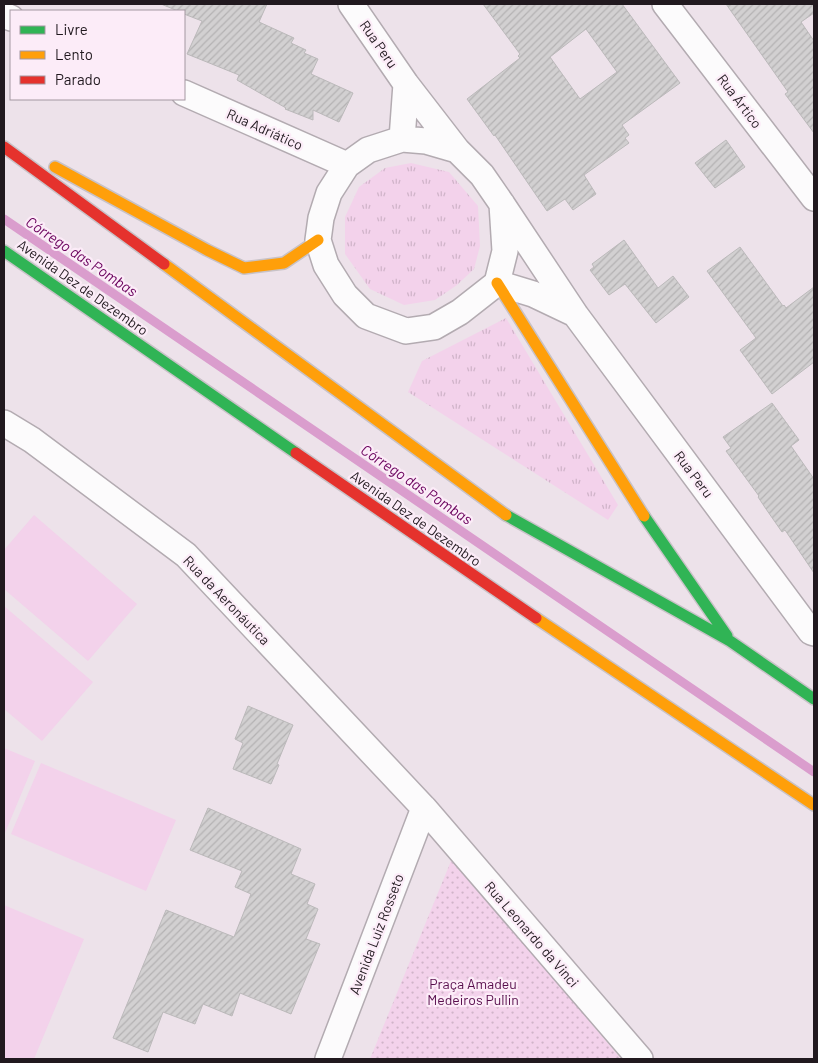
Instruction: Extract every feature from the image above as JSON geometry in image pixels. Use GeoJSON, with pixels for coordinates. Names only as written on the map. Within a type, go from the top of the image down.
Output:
{"type":"FeatureCollection","features":[{"type":"Feature","properties":{"kind":"highway"},"geometry":{"type":"LineString","coordinates":[[4,140],[207,250],[244,268],[284,263],[318,240]]}},
{"type":"Feature","properties":{"kind":"highway"},"geometry":{"type":"LineString","coordinates":[[4,148],[512,519],[730,641],[814,699]]}},
{"type":"Feature","properties":{"kind":"highway","name":"Avenida Dez de Dezembro"},"geometry":{"type":"LineString","coordinates":[[4,251],[10,257],[487,586],[814,805]]}},
{"type":"Feature","properties":{"kind":"highway"},"geometry":{"type":"LineString","coordinates":[[497,283],[640,511],[730,641]]}},
{"type":"Feature","properties":{"kind":"street","name":"Rua Peru"},"geometry":{"type":"LineString","coordinates":[[351,4],[406,84],[457,150],[482,175],[575,314],[811,632],[814,633]]}},
{"type":"Feature","properties":{"kind":"street","name":"Rua Ártico"},"geometry":{"type":"LineString","coordinates":[[665,4],[814,198]]}},
{"type":"Feature","properties":{"kind":"street"},"geometry":{"type":"LineString","coordinates":[[402,140],[406,84]]}},
{"type":"Feature","properties":{"kind":"street","name":"Rua Adriático"},"geometry":{"type":"LineString","coordinates":[[185,94],[347,165]]}},
{"type":"Feature","properties":{"kind":"street"},"geometry":{"type":"LineString","coordinates":[[457,150],[426,141],[402,140],[368,150],[347,165],[329,192],[321,218],[318,240],[326,265],[345,295],[366,316],[406,331],[434,327],[460,312],[497,283],[505,251],[502,204]]}},
{"type":"Feature","properties":{"kind":"street","name":"Rua Peru"},"geometry":{"type":"LineString","coordinates":[[497,283],[533,294],[575,314]]}},
{"type":"Feature","properties":{"kind":"street","name":"Rua da Aeronáutica"},"geometry":{"type":"LineString","coordinates":[[4,423],[32,440],[186,555],[424,808]]}},
{"type":"Feature","properties":{"kind":"street","name":"Avenida Luiz Rosseto"},"geometry":{"type":"LineString","coordinates":[[328,1059],[424,808]]}},
{"type":"Feature","properties":{"kind":"street","name":"Rua Leonardo da Vinci"},"geometry":{"type":"LineString","coordinates":[[424,808],[640,1059]]}},
{"type":"Feature","properties":{"kind":"green space"},"geometry":{"type":"Polygon","coordinates":[[[411,163],[449,172],[478,206],[480,246],[474,269],[457,285],[435,300],[404,305],[370,289],[345,254],[345,217],[359,187],[385,168],[411,163]]]}},
{"type":"Feature","properties":{"kind":"green space"},"geometry":{"type":"Polygon","coordinates":[[[506,318],[618,505],[608,520],[408,392],[422,361],[506,318]]]}},
{"type":"Feature","properties":{"kind":"green space"},"geometry":{"type":"Polygon","coordinates":[[[34,515],[137,604],[88,661],[4,589],[4,550],[34,515]]]}},
{"type":"Feature","properties":{"kind":"green space"},"geometry":{"type":"Polygon","coordinates":[[[4,606],[93,682],[42,741],[4,709],[4,606]]]}},
{"type":"Feature","properties":{"kind":"green space"},"geometry":{"type":"Polygon","coordinates":[[[4,748],[35,761],[5,833],[4,833],[4,748]]]}},
{"type":"Feature","properties":{"kind":"green space"},"geometry":{"type":"Polygon","coordinates":[[[41,763],[176,820],[146,891],[11,834],[41,763]]]}},
{"type":"Feature","properties":{"kind":"green space","name":"Praça Amadeu Medeiros Pullin"},"geometry":{"type":"Polygon","coordinates":[[[451,861],[520,939],[621,1059],[370,1059],[451,861]]]}},
{"type":"Feature","properties":{"kind":"green space"},"geometry":{"type":"Polygon","coordinates":[[[4,905],[84,939],[34,1059],[4,1059],[4,905]]]}},
{"type":"Feature","properties":{"kind":"building"},"geometry":{"type":"Polygon","coordinates":[[[161,4],[267,4],[259,22],[294,38],[291,43],[306,50],[304,53],[318,59],[311,74],[353,93],[339,122],[313,110],[313,120],[285,109],[237,80],[239,75],[187,54],[202,21],[185,14],[185,10],[176,10],[161,4]]]}},
{"type":"Feature","properties":{"kind":"building"},"geometry":{"type":"Polygon","coordinates":[[[483,4],[622,4],[680,83],[622,125],[629,135],[625,138],[629,143],[584,175],[596,194],[573,210],[565,199],[547,211],[495,135],[467,99],[520,58],[518,56],[520,54],[483,4]],[[586,29],[550,57],[580,99],[617,72],[586,29]]]}},
{"type":"Feature","properties":{"kind":"building"},"geometry":{"type":"Polygon","coordinates":[[[726,4],[814,4],[814,13],[801,22],[814,41],[814,133],[785,94],[788,92],[726,4]]]}},
{"type":"Feature","properties":{"kind":"building"},"geometry":{"type":"Polygon","coordinates":[[[726,140],[745,167],[715,188],[695,163],[726,140]]]}},
{"type":"Feature","properties":{"kind":"building"},"geometry":{"type":"Polygon","coordinates":[[[624,240],[658,288],[673,276],[689,297],[656,323],[625,284],[609,295],[590,270],[594,267],[592,264],[624,240]]]}},
{"type":"Feature","properties":{"kind":"building"},"geometry":{"type":"Polygon","coordinates":[[[740,247],[786,308],[814,287],[814,362],[772,394],[740,350],[756,338],[707,271],[740,247]]]}},
{"type":"Feature","properties":{"kind":"building"},"geometry":{"type":"Polygon","coordinates":[[[772,403],[799,440],[791,446],[814,479],[814,573],[785,530],[782,532],[759,496],[726,451],[731,448],[723,437],[772,403]]]}},
{"type":"Feature","properties":{"kind":"building"},"geometry":{"type":"Polygon","coordinates":[[[248,706],[293,725],[271,784],[233,769],[243,743],[235,739],[248,706]]]}},
{"type":"Feature","properties":{"kind":"building"},"geometry":{"type":"Polygon","coordinates":[[[208,808],[301,849],[291,874],[315,884],[307,904],[318,909],[306,939],[320,944],[291,1014],[240,993],[232,1016],[203,1004],[195,1024],[163,1012],[148,1052],[113,1038],[166,910],[234,937],[251,894],[235,887],[242,871],[190,850],[208,808]]]}},
{"type":"Feature","properties":{"kind":"waterway","name":"Córrego das Pombas"},"geometry":{"type":"LineString","coordinates":[[4,219],[814,772]]}},
{"type":"Feature","properties":{"kind":"traffic: fast"},"geometry":{"type":"LineString","coordinates":[[4,251],[296,453]]}},
{"type":"Feature","properties":{"kind":"traffic: fast"},"geometry":{"type":"LineString","coordinates":[[506,515],[730,641],[814,699]]}},
{"type":"Feature","properties":{"kind":"traffic: fast"},"geometry":{"type":"LineString","coordinates":[[644,516],[727,636]]}},
{"type":"Feature","properties":{"kind":"traffic: slow"},"geometry":{"type":"LineString","coordinates":[[55,167],[207,250],[244,268],[284,263],[318,240]]}},
{"type":"Feature","properties":{"kind":"traffic: slow"},"geometry":{"type":"LineString","coordinates":[[164,264],[506,515]]}},
{"type":"Feature","properties":{"kind":"traffic: slow"},"geometry":{"type":"LineString","coordinates":[[497,283],[644,516]]}},
{"type":"Feature","properties":{"kind":"traffic: slow"},"geometry":{"type":"LineString","coordinates":[[536,618],[814,805]]}},
{"type":"Feature","properties":{"kind":"traffic: jam"},"geometry":{"type":"LineString","coordinates":[[4,147],[164,264]]}},
{"type":"Feature","properties":{"kind":"traffic: jam"},"geometry":{"type":"LineString","coordinates":[[296,453],[536,618]]}}]}
